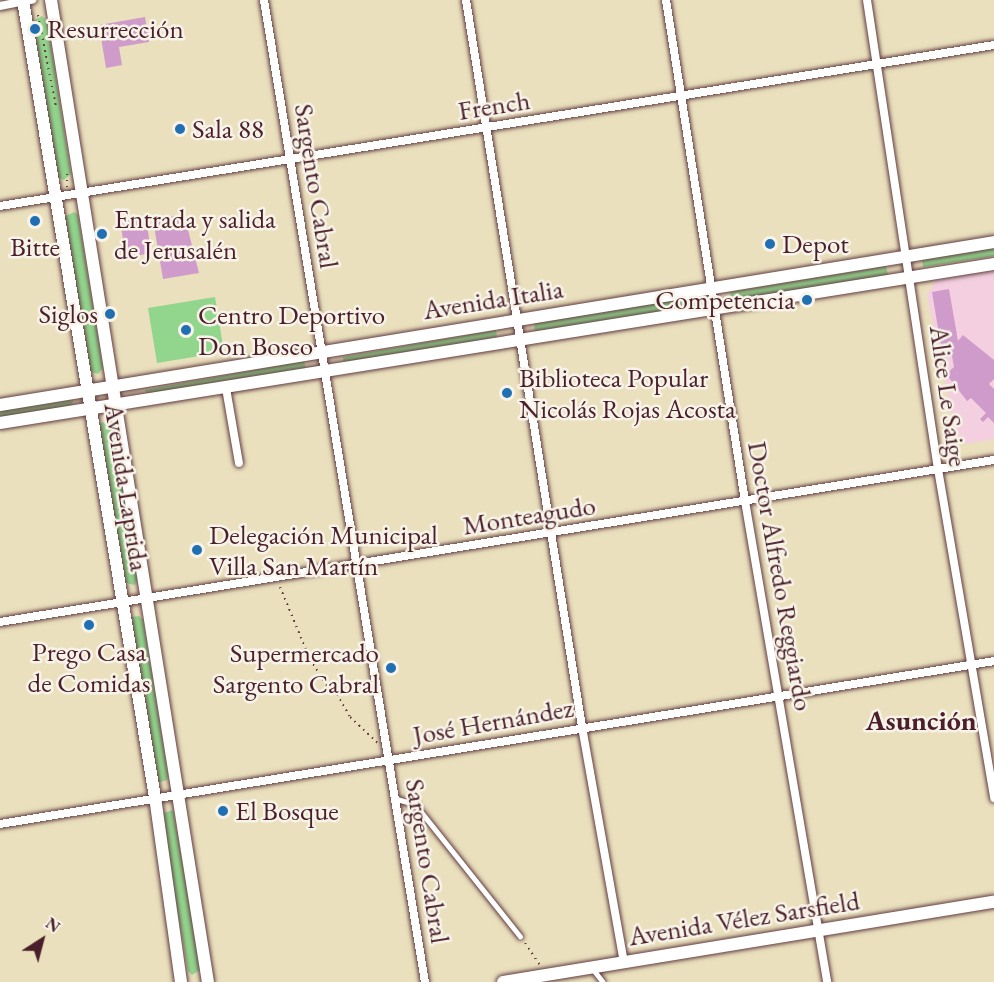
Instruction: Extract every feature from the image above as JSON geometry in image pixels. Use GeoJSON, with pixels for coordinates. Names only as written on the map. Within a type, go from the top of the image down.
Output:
{"type":"FeatureCollection","features":[{"type":"Feature","properties":{"kind":"main road","name":"Avenida Laprida"},"geometry":{"type":"LineString","coordinates":[[51,0],[111,388],[208,982]]}},
{"type":"Feature","properties":{"kind":"main road","name":"Avenida Laprida"},"geometry":{"type":"LineString","coordinates":[[26,1],[120,602],[155,797],[181,982]]}},
{"type":"Feature","properties":{"kind":"main road","name":"Avenida Italia"},"geometry":{"type":"LineString","coordinates":[[0,405],[710,286],[994,242]]}},
{"type":"Feature","properties":{"kind":"main road","name":"Avenida Italia"},"geometry":{"type":"LineString","coordinates":[[0,423],[994,264]]}},
{"type":"Feature","properties":{"kind":"main road","name":"Avenida Vélez Sarsfield"},"geometry":{"type":"LineString","coordinates":[[502,982],[549,977],[592,967],[994,902]]}},
{"type":"Feature","properties":{"kind":"street","name":"Sargento Cabral"},"geometry":{"type":"LineString","coordinates":[[264,0],[327,370],[356,565],[391,759],[425,982]]}},
{"type":"Feature","properties":{"kind":"street"},"geometry":{"type":"LineString","coordinates":[[466,0],[582,727],[624,962]]}},
{"type":"Feature","properties":{"kind":"street","name":"Doctor Alfredo Reggiardo"},"geometry":{"type":"LineString","coordinates":[[666,0],[745,501],[781,696],[827,982]]}},
{"type":"Feature","properties":{"kind":"street","name":"Alice Le Saige"},"geometry":{"type":"LineString","coordinates":[[867,0],[879,63],[938,469],[994,798]]}},
{"type":"Feature","properties":{"kind":"street"},"geometry":{"type":"LineString","coordinates":[[0,6],[26,1]]}},
{"type":"Feature","properties":{"kind":"street","name":"French"},"geometry":{"type":"LineString","coordinates":[[0,206],[994,45]]}},
{"type":"Feature","properties":{"kind":"street"},"geometry":{"type":"LineString","coordinates":[[226,387],[239,463]]}},
{"type":"Feature","properties":{"kind":"street","name":"Monteagudo"},"geometry":{"type":"LineString","coordinates":[[0,622],[994,460]]}},
{"type":"Feature","properties":{"kind":"street","name":"José Hernández"},"geometry":{"type":"LineString","coordinates":[[0,824],[994,661]]}},
{"type":"Feature","properties":{"kind":"lane"},"geometry":{"type":"LineString","coordinates":[[397,799],[415,804],[520,936]]}},
{"type":"Feature","properties":{"kind":"lane"},"geometry":{"type":"LineString","coordinates":[[592,967],[603,982]]}},
{"type":"Feature","properties":{"kind":"path"},"geometry":{"type":"LineString","coordinates":[[280,587],[310,659],[326,685],[334,689],[350,717],[372,741],[380,744]]}},
{"type":"Feature","properties":{"kind":"path"},"geometry":{"type":"LineString","coordinates":[[520,936],[549,977]]}},
{"type":"Feature","properties":{"kind":"shaded area"},"geometry":{"type":"Polygon","coordinates":[[[994,271],[994,439],[966,444],[955,431],[927,295],[936,280],[994,271]]]}},
{"type":"Feature","properties":{"kind":"green space"},"geometry":{"type":"Polygon","coordinates":[[[42,16],[47,21],[71,174],[64,180],[56,176],[31,22],[42,16]]]}},
{"type":"Feature","properties":{"kind":"green space"},"geometry":{"type":"Polygon","coordinates":[[[74,212],[78,215],[103,368],[98,374],[87,371],[64,217],[74,212]]]}},
{"type":"Feature","properties":{"kind":"green space"},"geometry":{"type":"Polygon","coordinates":[[[994,247],[994,256],[923,267],[922,258],[994,247]]]}},
{"type":"Feature","properties":{"kind":"green space"},"geometry":{"type":"Polygon","coordinates":[[[886,266],[888,275],[732,301],[730,292],[886,266]]]}},
{"type":"Feature","properties":{"kind":"green space","name":"Centro Deportivo Don Bosco"},"geometry":{"type":"Polygon","coordinates":[[[215,297],[224,352],[157,363],[148,308],[215,297]]]}},
{"type":"Feature","properties":{"kind":"green space"},"geometry":{"type":"Polygon","coordinates":[[[693,297],[695,307],[535,333],[534,323],[693,297]]]}},
{"type":"Feature","properties":{"kind":"green space"},"geometry":{"type":"Polygon","coordinates":[[[496,330],[497,337],[344,364],[343,357],[496,330]]]}},
{"type":"Feature","properties":{"kind":"green space"},"geometry":{"type":"Polygon","coordinates":[[[304,361],[306,369],[147,394],[145,390],[304,361]]]}},
{"type":"Feature","properties":{"kind":"green space"},"geometry":{"type":"Polygon","coordinates":[[[73,400],[72,406],[0,419],[0,411],[73,400]]]}},
{"type":"Feature","properties":{"kind":"green space"},"geometry":{"type":"Polygon","coordinates":[[[102,422],[113,426],[138,580],[134,585],[122,582],[98,428],[102,422]]]}},
{"type":"Feature","properties":{"kind":"green space"},"geometry":{"type":"Polygon","coordinates":[[[139,616],[143,620],[168,775],[167,780],[160,782],[155,777],[131,617],[139,616]]]}},
{"type":"Feature","properties":{"kind":"green space"},"geometry":{"type":"Polygon","coordinates":[[[173,810],[201,969],[192,975],[188,971],[161,814],[173,810]]]}},
{"type":"Feature","properties":{"kind":"building"},"geometry":{"type":"Polygon","coordinates":[[[145,17],[149,42],[119,47],[122,65],[106,68],[99,25],[145,17]]]}},
{"type":"Feature","properties":{"kind":"building"},"geometry":{"type":"Polygon","coordinates":[[[184,214],[199,273],[163,279],[153,220],[184,214]]]}},
{"type":"Feature","properties":{"kind":"building"},"geometry":{"type":"Polygon","coordinates":[[[146,217],[151,253],[126,258],[120,221],[146,217]]]}},
{"type":"Feature","properties":{"kind":"building"},"geometry":{"type":"Polygon","coordinates":[[[949,289],[958,341],[963,335],[994,360],[994,379],[989,384],[994,389],[994,423],[988,417],[983,422],[980,419],[986,413],[971,398],[967,401],[946,374],[954,367],[952,356],[943,358],[932,292],[949,289]]]}},
{"type":"Feature","properties":{"kind":"place","name":"Resurrección"},"geometry":{"type":"Point","coordinates":[35,29]}},
{"type":"Feature","properties":{"kind":"place","name":"Sala 88"},"geometry":{"type":"Point","coordinates":[180,129]}},
{"type":"Feature","properties":{"kind":"place","name":"Bitte"},"geometry":{"type":"Point","coordinates":[35,221]}},
{"type":"Feature","properties":{"kind":"place","name":"Entrada y salida de Jerusalén"},"geometry":{"type":"Point","coordinates":[102,234]}},
{"type":"Feature","properties":{"kind":"place","name":"Depot"},"geometry":{"type":"Point","coordinates":[770,244]}},
{"type":"Feature","properties":{"kind":"place","name":"Competencia"},"geometry":{"type":"Point","coordinates":[807,300]}},
{"type":"Feature","properties":{"kind":"place","name":"Siglos"},"geometry":{"type":"Point","coordinates":[110,314]}},
{"type":"Feature","properties":{"kind":"place","name":"Centro Deportivo Don Bosco"},"geometry":{"type":"Point","coordinates":[186,330]}},
{"type":"Feature","properties":{"kind":"place","name":"Biblioteca Popular Nicolás Rojas Acosta"},"geometry":{"type":"Point","coordinates":[507,393]}},
{"type":"Feature","properties":{"kind":"place","name":"Delegación Municipal Villa San Martín"},"geometry":{"type":"Point","coordinates":[197,550]}},
{"type":"Feature","properties":{"kind":"place","name":"Prego Casa de Comidas"},"geometry":{"type":"Point","coordinates":[89,625]}},
{"type":"Feature","properties":{"kind":"place","name":"Supermercado Sargento Cabral"},"geometry":{"type":"Point","coordinates":[391,668]}},
{"type":"Feature","properties":{"kind":"place","name":"El Bosque"},"geometry":{"type":"Point","coordinates":[223,811]}},
{"type":"Feature","properties":{"kind":"district","name":"Asunción"},"geometry":{"type":"Point","coordinates":[921,720]}}]}
